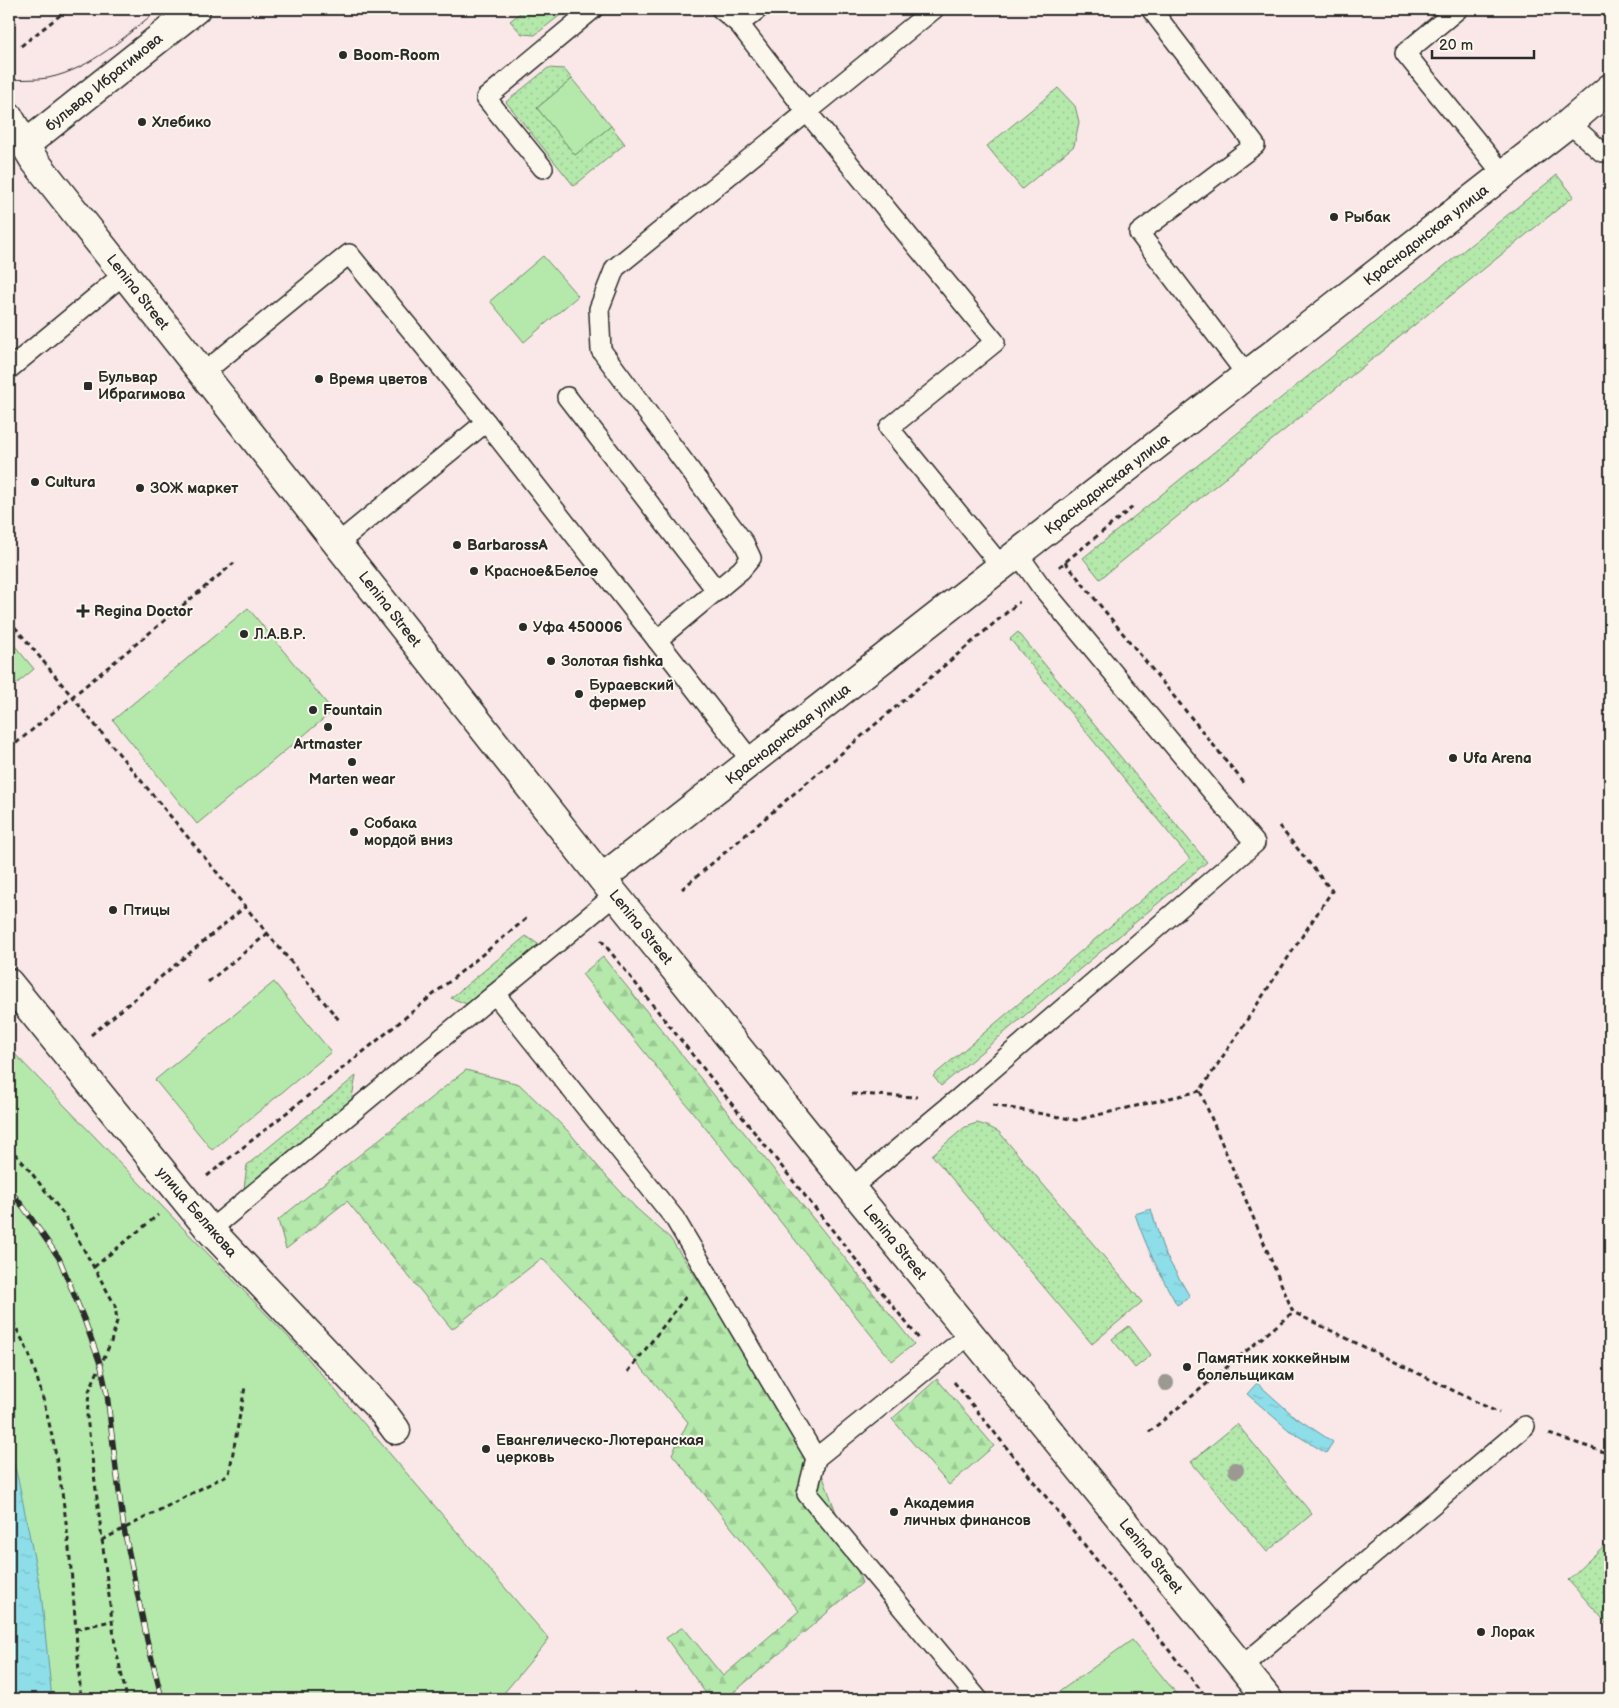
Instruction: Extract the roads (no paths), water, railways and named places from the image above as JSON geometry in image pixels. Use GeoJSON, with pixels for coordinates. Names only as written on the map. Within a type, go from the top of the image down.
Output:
{"type":"FeatureCollection","features":[{"type":"Feature","properties":{"kind":"main road","name":"бульвар Ибрагимова"},"geometry":{"type":"LineString","coordinates":[[14,143],[196,9]]}},
{"type":"Feature","properties":{"kind":"main road","name":"Краснодонская улица"},"geometry":{"type":"LineString","coordinates":[[609,886],[752,762],[1569,123],[1610,88]]}},
{"type":"Feature","properties":{"kind":"main road","name":"Lenina Street"},"geometry":{"type":"LineString","coordinates":[[9,117],[14,143],[34,160],[337,544],[851,1188],[1268,1699]]}},
{"type":"Feature","properties":{"kind":"main road","name":"улица Белякова"},"geometry":{"type":"LineString","coordinates":[[9,983],[210,1230],[382,1411],[396,1430]]}},
{"type":"Feature","properties":{"kind":"lane"},"geometry":{"type":"LineString","coordinates":[[543,168],[486,98],[593,9]]}},
{"type":"Feature","properties":{"kind":"lane"},"geometry":{"type":"LineString","coordinates":[[721,9],[739,24],[807,112],[995,342],[889,428],[1010,560],[1040,585],[1255,843],[959,1098],[851,1188]]}},
{"type":"Feature","properties":{"kind":"lane"},"geometry":{"type":"LineString","coordinates":[[739,24],[758,9]]}},
{"type":"Feature","properties":{"kind":"lane"},"geometry":{"type":"LineString","coordinates":[[657,640],[717,591],[741,570],[751,558],[744,543],[601,350],[599,309],[615,268],[934,9]]}},
{"type":"Feature","properties":{"kind":"lane"},"geometry":{"type":"LineString","coordinates":[[1152,9],[1255,145],[1139,234],[1247,375]]}},
{"type":"Feature","properties":{"kind":"lane"},"geometry":{"type":"LineString","coordinates":[[1458,9],[1405,54],[1503,174]]}},
{"type":"Feature","properties":{"kind":"lane"},"geometry":{"type":"LineString","coordinates":[[1569,123],[1602,152]]}},
{"type":"Feature","properties":{"kind":"lane"},"geometry":{"type":"LineString","coordinates":[[202,374],[349,254],[486,422],[752,762]]}},
{"type":"Feature","properties":{"kind":"lane"},"geometry":{"type":"LineString","coordinates":[[9,369],[124,274]]}},
{"type":"Feature","properties":{"kind":"lane"},"geometry":{"type":"LineString","coordinates":[[567,397],[717,591]]}},
{"type":"Feature","properties":{"kind":"lane"},"geometry":{"type":"LineString","coordinates":[[337,544],[486,422]]}},
{"type":"Feature","properties":{"kind":"lane"},"geometry":{"type":"LineString","coordinates":[[210,1230],[585,920],[609,886]]}},
{"type":"Feature","properties":{"kind":"lane"},"geometry":{"type":"LineString","coordinates":[[495,994],[675,1219],[816,1458]]}},
{"type":"Feature","properties":{"kind":"lane"},"geometry":{"type":"LineString","coordinates":[[970,1334],[816,1458],[807,1494],[978,1699]]}},
{"type":"Feature","properties":{"kind":"lane"},"geometry":{"type":"LineString","coordinates":[[1241,1667],[1525,1426]]}},
{"type":"Feature","properties":{"kind":"water"},"geometry":{"type":"Polygon","coordinates":[[[1151,1209],[1164,1252],[1190,1297],[1177,1305],[1154,1261],[1135,1214],[1151,1209]]]}},
{"type":"Feature","properties":{"kind":"water"},"geometry":{"type":"Polygon","coordinates":[[[1257,1383],[1295,1417],[1333,1442],[1326,1453],[1290,1431],[1247,1394],[1257,1383]]]}},
{"type":"Feature","properties":{"kind":"water"},"geometry":{"type":"Polygon","coordinates":[[[9,1446],[19,1483],[41,1593],[52,1699],[9,1699],[9,1446]]]}},
{"type":"Feature","properties":{"kind":"tram line"},"geometry":{"type":"LineString","coordinates":[[9,80],[48,78],[64,74],[79,67],[121,40],[159,9]]}},
{"type":"Feature","properties":{"kind":"railway"},"geometry":{"type":"LineString","coordinates":[[9,1189],[59,1258],[101,1366],[107,1394],[124,1529],[147,1640],[162,1699]]}},
{"type":"Feature","properties":{"kind":"place","name":"Boom-Room"},"geometry":{"type":"Point","coordinates":[343,55]}},
{"type":"Feature","properties":{"kind":"place","name":"Хлебико"},"geometry":{"type":"Point","coordinates":[142,122]}},
{"type":"Feature","properties":{"kind":"place","name":"Рыбак"},"geometry":{"type":"Point","coordinates":[1334,217]}},
{"type":"Feature","properties":{"kind":"place","name":"Время цветов"},"geometry":{"type":"Point","coordinates":[319,379]}},
{"type":"Feature","properties":{"kind":"place","name":"Бульвар Ибрагимова"},"geometry":{"type":"Point","coordinates":[88,386]}},
{"type":"Feature","properties":{"kind":"place","name":"Cultura"},"geometry":{"type":"Point","coordinates":[35,482]}},
{"type":"Feature","properties":{"kind":"place","name":"ЗОЖ маркет"},"geometry":{"type":"Point","coordinates":[140,488]}},
{"type":"Feature","properties":{"kind":"place","name":"BarbarossA"},"geometry":{"type":"Point","coordinates":[457,545]}},
{"type":"Feature","properties":{"kind":"place","name":"Красное&Белое"},"geometry":{"type":"Point","coordinates":[474,571]}},
{"type":"Feature","properties":{"kind":"place","name":"Regina Doctor"},"geometry":{"type":"Point","coordinates":[83,611]}},
{"type":"Feature","properties":{"kind":"place","name":"Уфа 450006"},"geometry":{"type":"Point","coordinates":[523,627]}},
{"type":"Feature","properties":{"kind":"place","name":"Л.А.В.Р."},"geometry":{"type":"Point","coordinates":[244,634]}},
{"type":"Feature","properties":{"kind":"place","name":"Золотая fishka"},"geometry":{"type":"Point","coordinates":[551,661]}},
{"type":"Feature","properties":{"kind":"place","name":"Бураевский фермер"},"geometry":{"type":"Point","coordinates":[579,694]}},
{"type":"Feature","properties":{"kind":"place","name":"Fountain"},"geometry":{"type":"Point","coordinates":[313,710]}},
{"type":"Feature","properties":{"kind":"place","name":"Artmaster"},"geometry":{"type":"Point","coordinates":[328,727]}},
{"type":"Feature","properties":{"kind":"place","name":"Ufa Arena"},"geometry":{"type":"Point","coordinates":[1453,758]}},
{"type":"Feature","properties":{"kind":"place","name":"Marten wear"},"geometry":{"type":"Point","coordinates":[352,762]}},
{"type":"Feature","properties":{"kind":"place","name":"Собака мордой вниз"},"geometry":{"type":"Point","coordinates":[354,832]}},
{"type":"Feature","properties":{"kind":"place","name":"Птицы"},"geometry":{"type":"Point","coordinates":[113,910]}},
{"type":"Feature","properties":{"kind":"place","name":"Памятник хоккейным болельщикам"},"geometry":{"type":"Point","coordinates":[1187,1367]}},
{"type":"Feature","properties":{"kind":"place","name":"Евангелическо-Лютеранская церковь"},"geometry":{"type":"Point","coordinates":[486,1449]}},
{"type":"Feature","properties":{"kind":"place","name":"Академия личных финансов"},"geometry":{"type":"Point","coordinates":[894,1512]}},
{"type":"Feature","properties":{"kind":"place","name":"Лорак"},"geometry":{"type":"Point","coordinates":[1481,1632]}}]}
